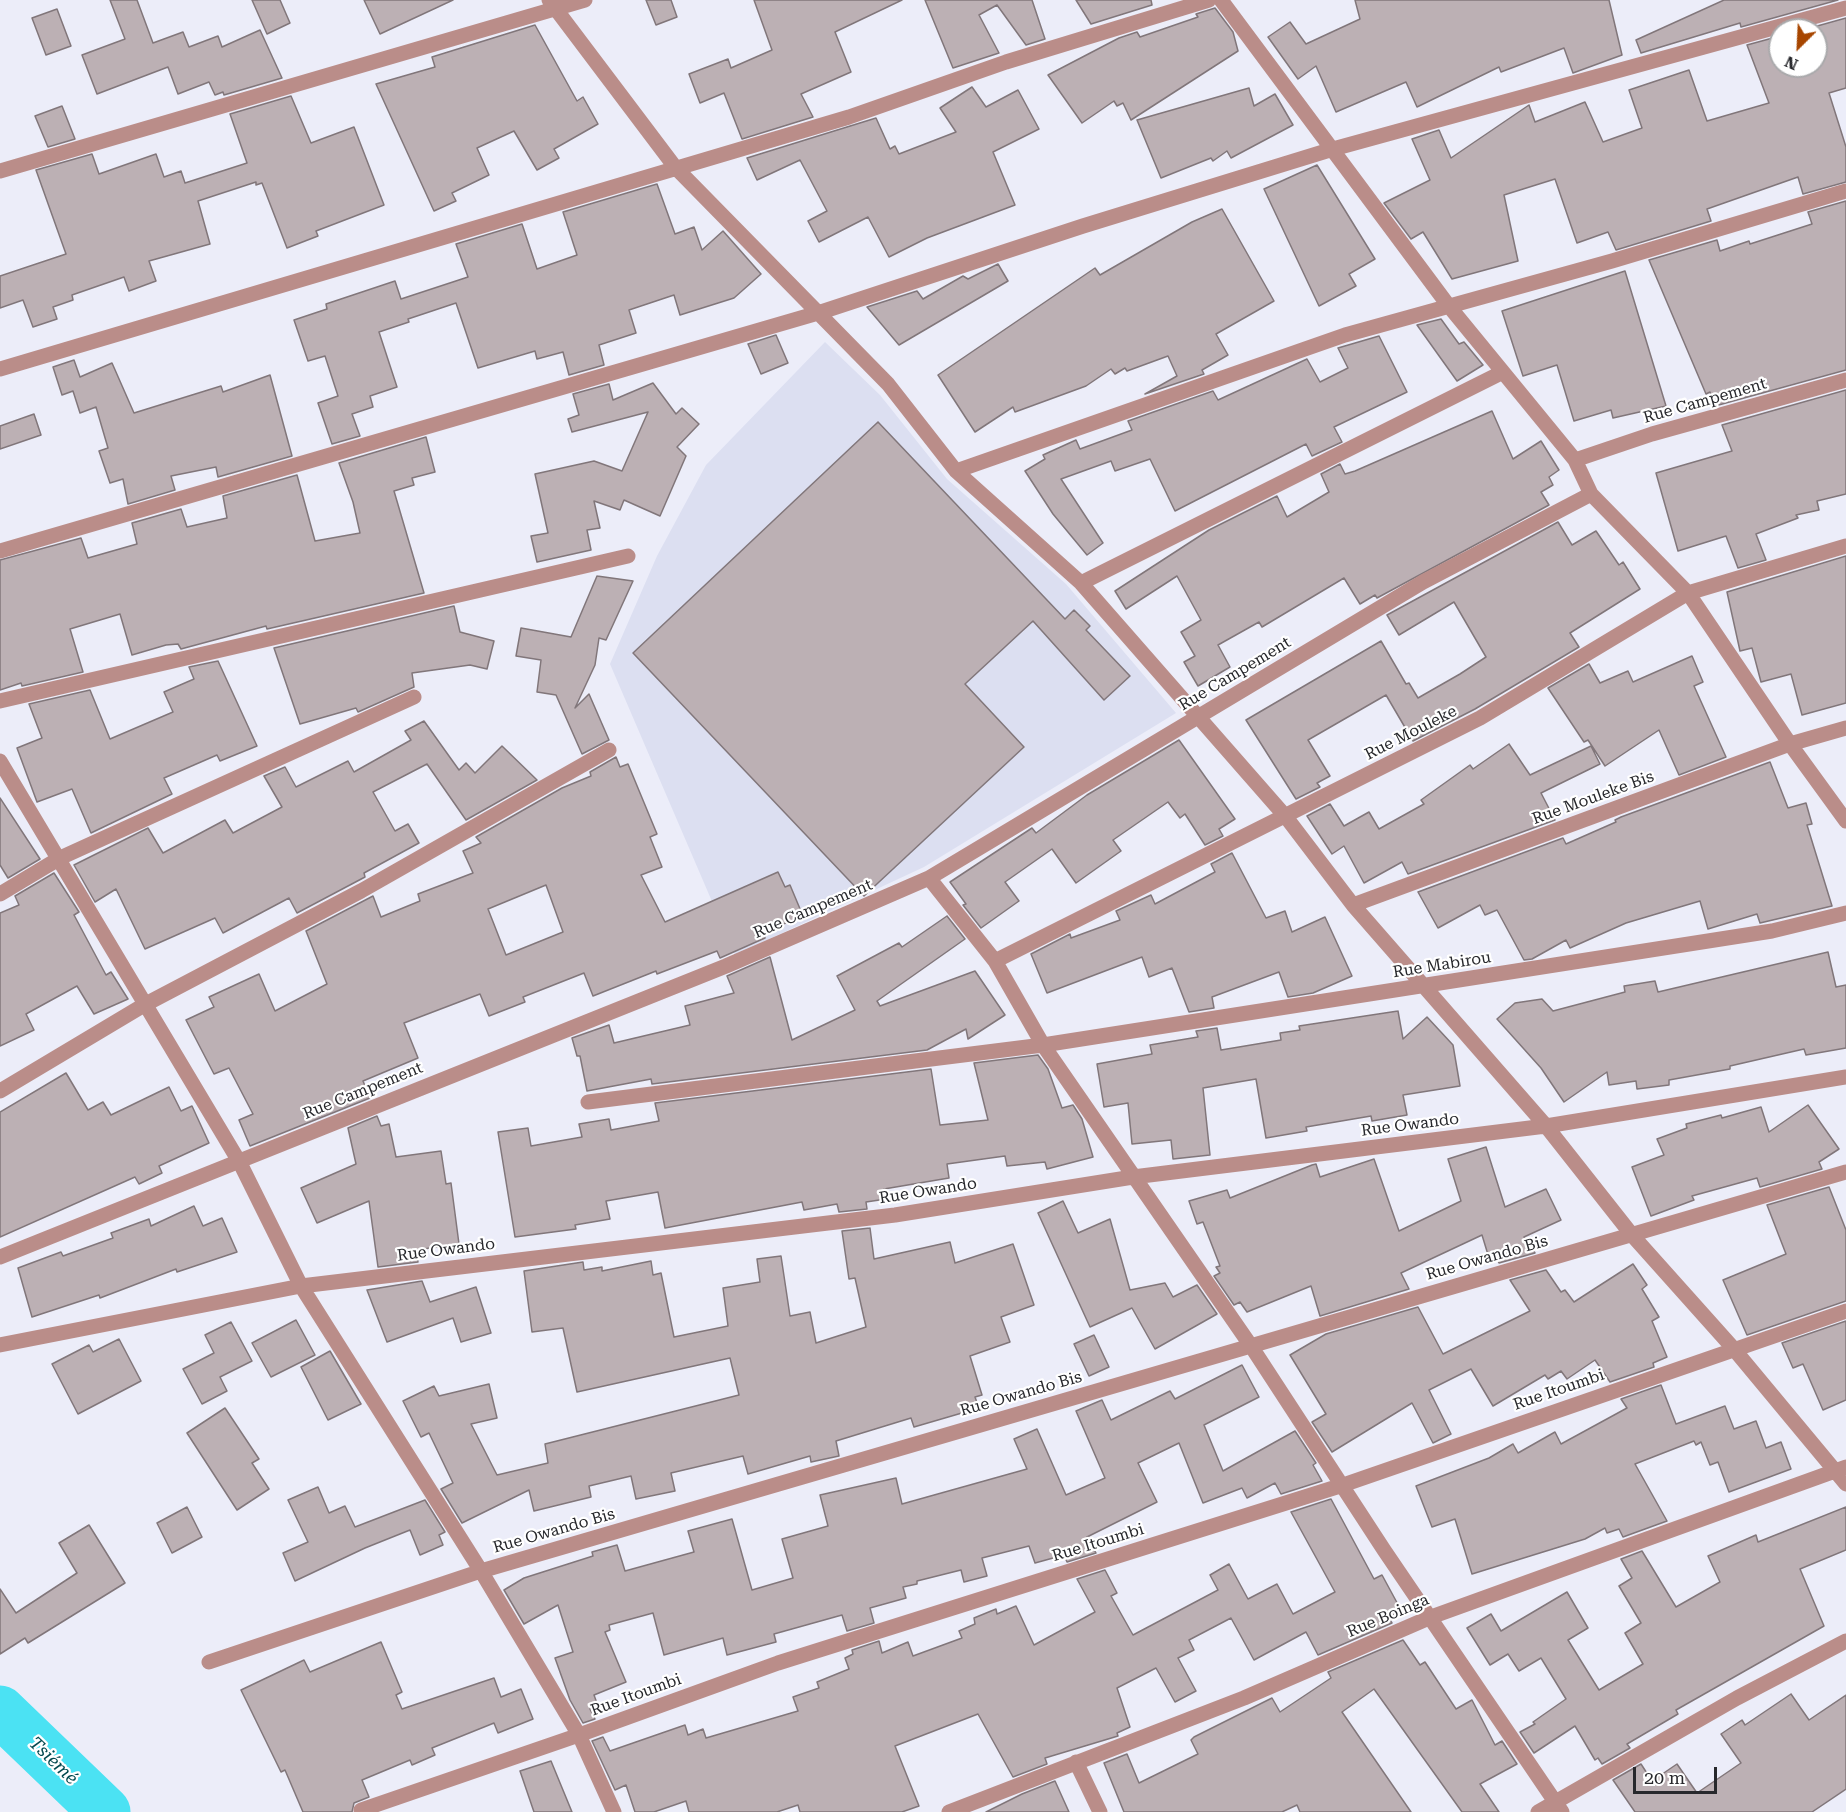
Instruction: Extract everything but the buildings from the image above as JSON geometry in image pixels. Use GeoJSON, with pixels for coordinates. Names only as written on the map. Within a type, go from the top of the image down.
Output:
{"type":"FeatureCollection","features":[{"type":"Feature","properties":{"kind":"street"},"geometry":{"type":"LineString","coordinates":[[0,171],[553,4],[585,0]]}},
{"type":"Feature","properties":{"kind":"street"},"geometry":{"type":"LineString","coordinates":[[0,369],[849,117],[1006,62],[1209,0]]}},
{"type":"Feature","properties":{"kind":"street"},"geometry":{"type":"LineString","coordinates":[[1221,0],[1448,305],[1575,460],[1591,494],[1689,593],[1790,744],[1846,821]]}},
{"type":"Feature","properties":{"kind":"street"},"geometry":{"type":"LineString","coordinates":[[553,4],[675,167],[888,384],[956,471],[1081,583],[1196,718],[1286,817],[1353,905],[1546,1126],[1632,1235],[1840,1469],[1846,1484]]}},
{"type":"Feature","properties":{"kind":"street"},"geometry":{"type":"LineString","coordinates":[[0,551],[818,313],[1083,226],[1333,149],[1846,8]]}},
{"type":"Feature","properties":{"kind":"street"},"geometry":{"type":"LineString","coordinates":[[956,471],[1334,338],[1612,261],[1846,190]]}},
{"type":"Feature","properties":{"kind":"street"},"geometry":{"type":"LineString","coordinates":[[1081,583],[1503,372]]}},
{"type":"Feature","properties":{"kind":"street","name":"Rue Campement"},"geometry":{"type":"LineString","coordinates":[[1575,460],[1652,434],[1846,380]]}},
{"type":"Feature","properties":{"kind":"street","name":"Rue Campement"},"geometry":{"type":"LineString","coordinates":[[0,1257],[240,1163],[403,1094],[726,966],[929,878],[1423,582],[1591,494]]}},
{"type":"Feature","properties":{"kind":"street","name":"Rue Mouleke"},"geometry":{"type":"LineString","coordinates":[[995,961],[1480,718],[1689,593],[1846,546]]}},
{"type":"Feature","properties":{"kind":"street"},"geometry":{"type":"LineString","coordinates":[[0,701],[628,556]]}},
{"type":"Feature","properties":{"kind":"street"},"geometry":{"type":"LineString","coordinates":[[0,894],[60,858],[414,698]]}},
{"type":"Feature","properties":{"kind":"street","name":"Rue Mouleke Bis"},"geometry":{"type":"LineString","coordinates":[[1353,905],[1790,744],[1846,728]]}},
{"type":"Feature","properties":{"kind":"street"},"geometry":{"type":"LineString","coordinates":[[0,1091],[144,1005],[361,891],[609,750]]}},
{"type":"Feature","properties":{"kind":"street"},"geometry":{"type":"LineString","coordinates":[[0,761],[240,1163],[302,1286],[481,1571],[579,1736],[615,1812]]}},
{"type":"Feature","properties":{"kind":"street"},"geometry":{"type":"LineString","coordinates":[[929,878],[995,961],[1043,1045],[1132,1177],[1251,1346],[1559,1807]]}},
{"type":"Feature","properties":{"kind":"street","name":"Rue Mabirou"},"geometry":{"type":"LineString","coordinates":[[588,1102],[1043,1045],[1772,931],[1846,913]]}},
{"type":"Feature","properties":{"kind":"street","name":"Rue Owando"},"geometry":{"type":"LineString","coordinates":[[0,1346],[302,1286],[895,1215],[1132,1177],[1546,1126],[1846,1077]]}},
{"type":"Feature","properties":{"kind":"street","name":"Rue Owando Bis"},"geometry":{"type":"LineString","coordinates":[[209,1662],[481,1571],[1846,1172]]}},
{"type":"Feature","properties":{"kind":"street","name":"Rue Itoumbi"},"geometry":{"type":"LineString","coordinates":[[361,1810],[579,1736],[778,1663],[1343,1485],[1733,1348],[1846,1311]]}},
{"type":"Feature","properties":{"kind":"street","name":"Rue Boinga"},"geometry":{"type":"LineString","coordinates":[[950,1812],[1244,1698],[1431,1617],[1840,1469]]}},
{"type":"Feature","properties":{"kind":"street"},"geometry":{"type":"LineString","coordinates":[[1538,1812],[1559,1807],[1737,1698],[1846,1641]]}},
{"type":"Feature","properties":{"kind":"street"},"geometry":{"type":"LineString","coordinates":[[1076,1762],[1100,1812]]}},
{"type":"Feature","properties":{"kind":"shaded area"},"geometry":{"type":"Polygon","coordinates":[[[825,342],[880,395],[947,479],[1066,584],[1176,713],[924,867],[735,955],[610,664],[657,556],[706,465],[825,342]]]}},
{"type":"Feature","properties":{"kind":"waterway","name":"Tsiémé"},"geometry":{"type":"LineString","coordinates":[[0,1711],[105,1812]]}}]}
